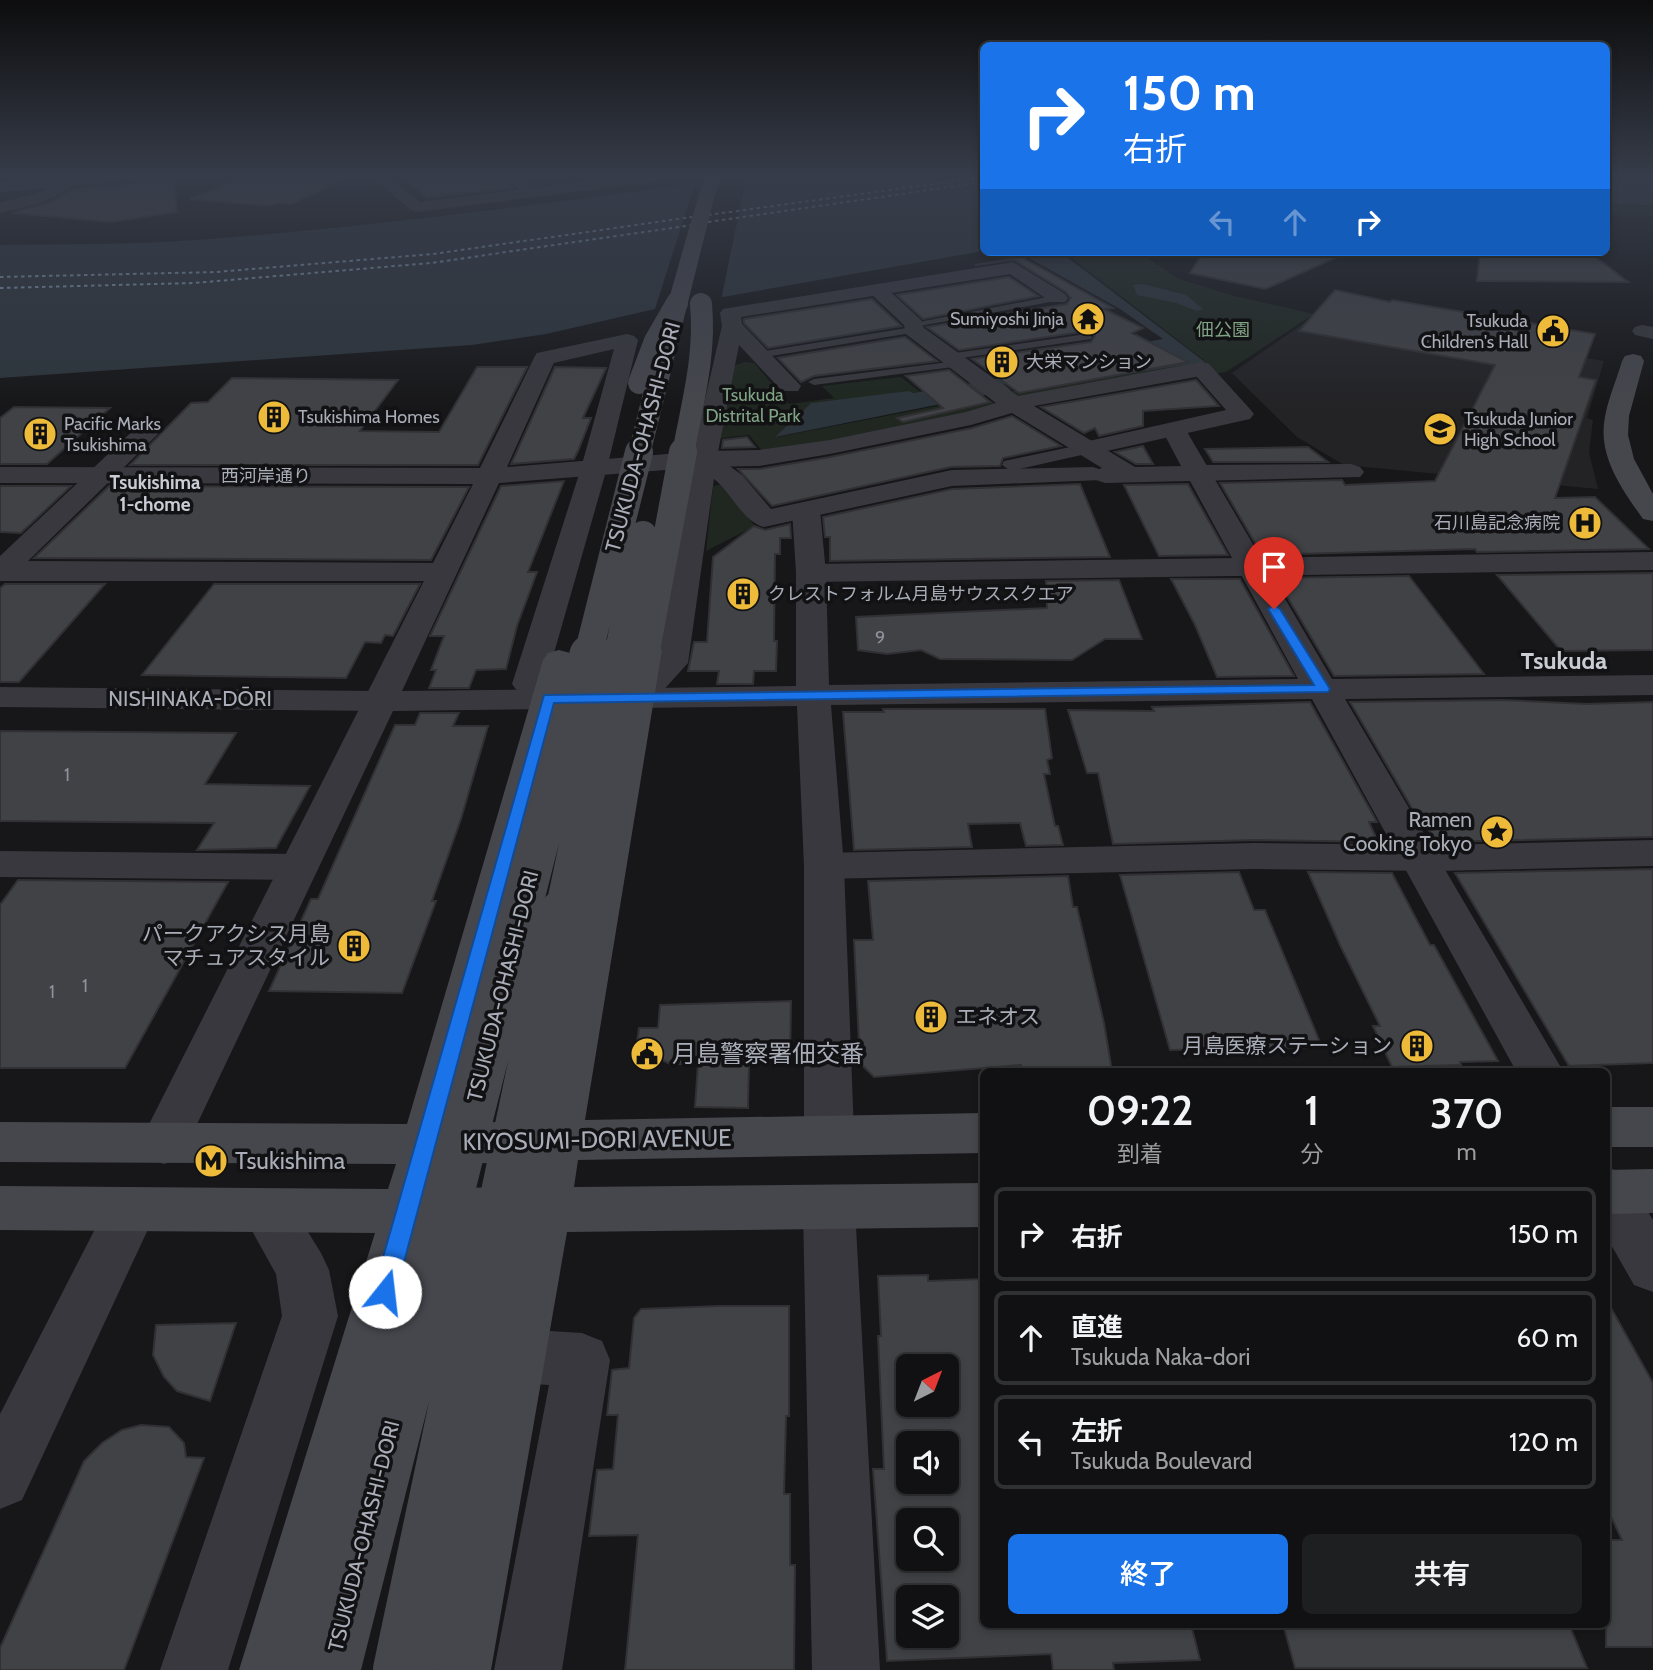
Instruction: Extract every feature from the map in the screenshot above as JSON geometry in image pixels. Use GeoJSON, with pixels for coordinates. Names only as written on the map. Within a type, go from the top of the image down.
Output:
{"type":"FeatureCollection","features":[{"type":"Feature","properties":{"kind":"main road"},"geometry":{"type":"LineString","coordinates":[[457,1670],[518,1356],[700,362],[703,326],[694,299],[701,252]]}},
{"type":"Feature","properties":{"kind":"main road"},"geometry":{"type":"LineString","coordinates":[[272,1670],[376,1323],[645,361],[662,326],[694,299]]}},
{"type":"Feature","properties":{"kind":"main road","name":"TSUKUDA-OHASHI-DORI"},"geometry":{"type":"LineString","coordinates":[[330,1670],[694,299]]}},
{"type":"Feature","properties":{"kind":"main road","name":"TSUKUDA-OHASHI-DORI"},"geometry":{"type":"LineString","coordinates":[[403,1670],[694,299]]}},
{"type":"Feature","properties":{"kind":"main road"},"geometry":{"type":"LineString","coordinates":[[1633,361],[1618,416],[1617,438],[1633,483],[1653,513]]}},
{"type":"Feature","properties":{"kind":"main road"},"geometry":{"type":"LineString","coordinates":[[1610,1128],[1653,1128]]}},
{"type":"Feature","properties":{"kind":"main road","name":"KIYOSUMI-DORI AVENUE"},"geometry":{"type":"LineString","coordinates":[[0,1142],[425,1144],[829,1133],[980,1133]]}},
{"type":"Feature","properties":{"kind":"main road"},"geometry":{"type":"LineString","coordinates":[[0,1208],[407,1212],[544,1208],[980,1205]]}},
{"type":"Feature","properties":{"kind":"street"},"geometry":{"type":"LineString","coordinates":[[638,698],[672,663],[704,459],[732,326],[730,313],[1013,268],[1058,298]]}},
{"type":"Feature","properties":{"kind":"street"},"geometry":{"type":"LineString","coordinates":[[877,290],[913,327],[978,379],[1129,474]]}},
{"type":"Feature","properties":{"kind":"street"},"geometry":{"type":"LineString","coordinates":[[732,326],[790,386]]}},
{"type":"Feature","properties":{"kind":"street"},"geometry":{"type":"LineString","coordinates":[[164,1144],[216,1030],[299,867],[545,358],[627,340],[594,468],[529,684],[554,679]]}},
{"type":"Feature","properties":{"kind":"street","name":"西河岸通り"},"geometry":{"type":"LineString","coordinates":[[0,475],[490,476],[704,459],[785,456],[971,418],[1009,399],[1201,369],[1242,414],[1174,430]]}},
{"type":"Feature","properties":{"kind":"street"},"geometry":{"type":"LineString","coordinates":[[1,571],[149,429]]}},
{"type":"Feature","properties":{"kind":"street"},"geometry":{"type":"LineString","coordinates":[[973,476],[1011,465],[1174,430],[1249,566],[1311,674],[1323,689],[1538,1068]]}},
{"type":"Feature","properties":{"kind":"street"},"geometry":{"type":"LineString","coordinates":[[704,459],[733,481],[764,519],[951,478],[973,476],[1351,472]]}},
{"type":"Feature","properties":{"kind":"street"},"geometry":{"type":"LineString","coordinates":[[806,510],[824,866],[829,1133]]}},
{"type":"Feature","properties":{"kind":"street"},"geometry":{"type":"LineString","coordinates":[[811,573],[1653,561]]}},
{"type":"Feature","properties":{"kind":"street"},"geometry":{"type":"LineString","coordinates":[[1,571],[442,572]]}},
{"type":"Feature","properties":{"kind":"street","name":"NISHINAKA-DŌRI"},"geometry":{"type":"LineString","coordinates":[[0,698],[379,701],[554,679],[638,698],[1653,685]]}},
{"type":"Feature","properties":{"kind":"street"},"geometry":{"type":"LineString","coordinates":[[824,866],[1255,856],[1417,857],[1653,853]]}},
{"type":"Feature","properties":{"kind":"street"},"geometry":{"type":"LineString","coordinates":[[0,864],[299,867]]}},
{"type":"Feature","properties":{"kind":"street"},"geometry":{"type":"LineString","coordinates":[[1619,1191],[1653,1268]]}},
{"type":"Feature","properties":{"kind":"street"},"geometry":{"type":"LineString","coordinates":[[828,1208],[846,1670]]}},
{"type":"Feature","properties":{"kind":"street"},"geometry":{"type":"LineString","coordinates":[[0,1478],[131,1210]]}},
{"type":"Feature","properties":{"kind":"street"},"geometry":{"type":"LineString","coordinates":[[194,1670],[310,1315],[302,1270],[267,1211]]}},
{"type":"Feature","properties":{"kind":"street"},"geometry":{"type":"LineString","coordinates":[[518,1356],[582,1360],[528,1670]]}},
{"type":"Feature","properties":{"kind":"lane"},"geometry":{"type":"LineString","coordinates":[[759,355],[848,345],[913,327],[1058,298]]}},
{"type":"Feature","properties":{"kind":"lane"},"geometry":{"type":"LineString","coordinates":[[814,382],[1087,337]]}},
{"type":"Feature","properties":{"kind":"shaded area"},"geometry":{"type":"Polygon","coordinates":[[[0,252],[978,252],[655,309],[546,334],[472,345],[0,378],[0,252]]]}},
{"type":"Feature","properties":{"kind":"shaded area"},"geometry":{"type":"Polygon","coordinates":[[[1066,256],[1205,362],[1071,382],[1063,377],[1004,384],[1011,390],[775,437],[811,403],[909,391],[913,393],[1013,376],[1125,346],[1163,339],[1120,309],[1029,258],[1066,256]]]}},
{"type":"Feature","properties":{"kind":"shaded area"},"geometry":{"type":"Polygon","coordinates":[[[1143,284],[1186,295],[1203,309],[1197,311],[1176,303],[1137,295],[1133,285],[1143,284]]]}},
{"type":"Feature","properties":{"kind":"shaded area"},"geometry":{"type":"Polygon","coordinates":[[[1323,314],[1604,361],[1587,418],[1593,420],[1589,452],[1598,489],[1344,465],[1297,437],[1232,373],[1310,319],[1323,314]]]}},
{"type":"Feature","properties":{"kind":"green space","name":"佃公園"},"geometry":{"type":"Polygon","coordinates":[[[1069,256],[1152,256],[1149,259],[1179,279],[1234,296],[1314,314],[1226,372],[1019,401],[1004,392],[1205,361],[1069,256]]]}},
{"type":"Feature","properties":{"kind":"green space","name":"Tsukuda Distrital Park"},"geometry":{"type":"Polygon","coordinates":[[[744,362],[754,363],[789,404],[834,398],[822,386],[901,377],[920,392],[811,403],[777,437],[984,397],[998,405],[880,433],[762,451],[749,435],[714,439],[733,366],[744,362]]]}},
{"type":"Feature","properties":{"kind":"green space"},"geometry":{"type":"Polygon","coordinates":[[[722,484],[755,526],[706,551],[713,486],[722,484]]]}},
{"type":"Feature","properties":{"kind":"pier"},"geometry":{"type":"Polygon","coordinates":[[[673,252],[731,252],[721,300],[654,312],[673,252]]]}},
{"type":"Feature","properties":{"kind":"building"},"geometry":{"type":"Polygon","coordinates":[[[1201,256],[1340,256],[1265,289],[1190,273],[1201,256]]]}},
{"type":"Feature","properties":{"kind":"building"},"geometry":{"type":"Polygon","coordinates":[[[1480,256],[1594,256],[1628,282],[1477,281],[1480,256]]]}},
{"type":"Feature","properties":{"kind":"building"},"geometry":{"type":"Polygon","coordinates":[[[1021,257],[1113,308],[1104,309],[1143,328],[1132,333],[1188,362],[1019,393],[972,359],[1091,342],[1095,336],[1087,331],[959,350],[927,327],[1067,304],[1071,298],[1066,292],[1014,260],[975,265],[1021,257]]]}},
{"type":"Feature","properties":{"kind":"building"},"geometry":{"type":"Polygon","coordinates":[[[1009,277],[1038,296],[923,319],[897,295],[1009,277]]]}},
{"type":"Feature","properties":{"kind":"building"},"geometry":{"type":"Polygon","coordinates":[[[1335,290],[1390,302],[1392,300],[1595,334],[1579,377],[1596,380],[1555,498],[1595,497],[1649,549],[1477,552],[1475,549],[1262,555],[1220,483],[1342,480],[1345,485],[1435,481],[1495,365],[1299,331],[1335,290]]]}},
{"type":"Feature","properties":{"kind":"building"},"geometry":{"type":"Polygon","coordinates":[[[872,299],[901,326],[768,348],[744,323],[744,319],[872,299]]]}},
{"type":"Feature","properties":{"kind":"building"},"geometry":{"type":"Polygon","coordinates":[[[905,337],[937,361],[814,376],[801,382],[778,358],[905,337]]]}},
{"type":"Feature","properties":{"kind":"building","name":"Tsukishima Homes"},"geometry":{"type":"Polygon","coordinates":[[[477,367],[527,367],[478,465],[130,465],[191,403],[208,402],[232,378],[398,380],[360,431],[439,432],[477,367]]]}},
{"type":"Feature","properties":{"kind":"building"},"geometry":{"type":"Polygon","coordinates":[[[555,367],[606,368],[583,418],[591,418],[578,451],[574,459],[511,464],[555,367]]]}},
{"type":"Feature","properties":{"kind":"building"},"geometry":{"type":"Polygon","coordinates":[[[949,370],[990,402],[903,422],[897,418],[943,408],[906,376],[949,370]]]}},
{"type":"Feature","properties":{"kind":"building"},"geometry":{"type":"Polygon","coordinates":[[[1196,380],[1219,406],[1143,411],[1143,426],[1099,436],[1095,428],[1084,433],[1041,407],[1196,380]]]}},
{"type":"Feature","properties":{"kind":"building","name":"Pacific Marks Tsukishima"},"geometry":{"type":"Polygon","coordinates":[[[14,407],[110,408],[47,464],[0,464],[0,418],[14,407]]]}},
{"type":"Feature","properties":{"kind":"building"},"geometry":{"type":"Polygon","coordinates":[[[1012,416],[1061,446],[1003,458],[1000,466],[951,467],[772,506],[738,469],[759,469],[830,457],[972,428],[1012,416]]]}},
{"type":"Feature","properties":{"kind":"building"},"geometry":{"type":"Polygon","coordinates":[[[747,437],[755,447],[722,448],[723,440],[747,437]]]}},
{"type":"Feature","properties":{"kind":"building"},"geometry":{"type":"Polygon","coordinates":[[[1143,446],[1153,464],[1136,464],[1115,452],[1143,446]]]}},
{"type":"Feature","properties":{"kind":"building"},"geometry":{"type":"Polygon","coordinates":[[[1308,447],[1328,462],[1213,462],[1205,449],[1308,447]]]}},
{"type":"Feature","properties":{"kind":"building"},"geometry":{"type":"Polygon","coordinates":[[[564,481],[528,572],[537,572],[517,626],[506,669],[476,670],[469,688],[429,688],[436,670],[431,670],[444,636],[430,636],[501,486],[564,481]]]}},
{"type":"Feature","properties":{"kind":"building"},"geometry":{"type":"Polygon","coordinates":[[[1080,484],[1110,557],[830,561],[830,537],[825,537],[823,517],[952,489],[1080,484]]]}},
{"type":"Feature","properties":{"kind":"building"},"geometry":{"type":"Polygon","coordinates":[[[1188,484],[1228,555],[1159,556],[1124,485],[1188,484]]]}},
{"type":"Feature","properties":{"kind":"building"},"geometry":{"type":"Polygon","coordinates":[[[0,486],[71,486],[21,533],[0,532],[0,486]]]}},
{"type":"Feature","properties":{"kind":"building"},"geometry":{"type":"Polygon","coordinates":[[[109,486],[469,487],[431,560],[34,558],[109,486]]]}},
{"type":"Feature","properties":{"kind":"building","name":"クレストフォルム月島サウススクエア"},"geometry":{"type":"Polygon","coordinates":[[[790,524],[791,538],[780,538],[780,554],[775,554],[776,671],[754,671],[753,684],[717,684],[719,671],[688,671],[694,642],[707,642],[713,557],[754,526],[765,530],[790,524]]]}},
{"type":"Feature","properties":{"kind":"building"},"geometry":{"type":"Polygon","coordinates":[[[1653,573],[1653,650],[1561,651],[1497,575],[1653,573]]]}},
{"type":"Feature","properties":{"kind":"building"},"geometry":{"type":"Polygon","coordinates":[[[1409,576],[1484,674],[1334,676],[1276,578],[1409,576]]]}},
{"type":"Feature","properties":{"kind":"building"},"geometry":{"type":"Polygon","coordinates":[[[1171,579],[1240,579],[1294,676],[1217,677],[1195,625],[1171,579]]]}},
{"type":"Feature","properties":{"kind":"building"},"geometry":{"type":"Polygon","coordinates":[[[1119,580],[1142,639],[1105,639],[1072,660],[940,659],[921,650],[887,654],[858,650],[856,617],[1047,608],[1046,581],[1119,580]]]}},
{"type":"Feature","properties":{"kind":"building"},"geometry":{"type":"Polygon","coordinates":[[[5,584],[105,584],[19,682],[0,682],[0,588],[5,584]]]}},
{"type":"Feature","properties":{"kind":"building"},"geometry":{"type":"Polygon","coordinates":[[[214,584],[420,584],[393,636],[385,635],[381,643],[365,642],[346,678],[142,675],[214,584]]]}},
{"type":"Feature","properties":{"kind":"building"},"geometry":{"type":"Polygon","coordinates":[[[1503,700],[1586,704],[1653,702],[1653,837],[1436,842],[1424,822],[1420,822],[1350,702],[1503,700]]]}},
{"type":"Feature","properties":{"kind":"building"},"geometry":{"type":"Polygon","coordinates":[[[1310,702],[1377,822],[1369,822],[1378,842],[1255,840],[1113,844],[1098,773],[1087,773],[1068,710],[1154,711],[1152,707],[1310,702]]]}},
{"type":"Feature","properties":{"kind":"building"},"geometry":{"type":"Polygon","coordinates":[[[883,709],[1045,709],[1052,758],[1047,760],[1050,774],[1044,774],[1055,826],[1058,826],[1063,845],[1026,846],[1020,823],[968,824],[972,847],[854,850],[843,712],[884,712],[883,709]]]}},
{"type":"Feature","properties":{"kind":"building"},"geometry":{"type":"Polygon","coordinates":[[[420,713],[459,713],[453,726],[488,726],[461,819],[432,901],[436,901],[402,993],[269,991],[311,899],[318,899],[395,725],[415,725],[420,713]]]}},
{"type":"Feature","properties":{"kind":"building"},"geometry":{"type":"Polygon","coordinates":[[[0,731],[236,733],[205,784],[310,786],[276,848],[197,850],[214,823],[0,821],[0,731]]]}},
{"type":"Feature","properties":{"kind":"building"},"geometry":{"type":"Polygon","coordinates":[[[1653,869],[1653,1063],[1569,1066],[1455,873],[1653,869]]]}},
{"type":"Feature","properties":{"kind":"building"},"geometry":{"type":"Polygon","coordinates":[[[1239,872],[1254,910],[1265,910],[1322,1047],[1170,1050],[1120,875],[1239,872]]]}},
{"type":"Feature","properties":{"kind":"building"},"geometry":{"type":"Polygon","coordinates":[[[1308,872],[1392,873],[1430,945],[1434,945],[1498,1061],[1392,1067],[1373,1026],[1380,1026],[1308,872]]]}},
{"type":"Feature","properties":{"kind":"building"},"geometry":{"type":"Polygon","coordinates":[[[1068,876],[1073,907],[1077,907],[1104,1023],[1112,1068],[1022,1068],[1021,1065],[874,1077],[860,1063],[854,940],[873,940],[868,881],[1068,876]]]}},
{"type":"Feature","properties":{"kind":"building"},"geometry":{"type":"Polygon","coordinates":[[[18,880],[228,882],[125,1068],[0,1068],[0,905],[18,880]]]}},
{"type":"Feature","properties":{"kind":"building"},"geometry":{"type":"Polygon","coordinates":[[[791,1001],[790,1062],[749,1063],[748,1108],[695,1107],[698,1064],[670,1064],[657,1057],[652,1062],[636,1050],[639,1028],[658,1028],[660,1005],[791,1001]]]}},
{"type":"Feature","properties":{"kind":"building"},"geometry":{"type":"Polygon","coordinates":[[[928,1275],[928,1281],[980,1279],[980,1628],[1192,1628],[1200,1660],[1113,1663],[1114,1670],[1053,1670],[1051,1654],[887,1661],[873,1469],[884,1469],[878,1336],[881,1336],[878,1276],[928,1275]]]}},
{"type":"Feature","properties":{"kind":"building"},"geometry":{"type":"Polygon","coordinates":[[[789,1306],[789,1416],[786,1416],[784,1494],[790,1494],[790,1565],[795,1565],[794,1670],[625,1670],[638,1535],[589,1536],[597,1470],[613,1469],[618,1415],[607,1415],[612,1370],[629,1368],[634,1318],[641,1309],[789,1306]]]}},
{"type":"Feature","properties":{"kind":"building"},"geometry":{"type":"Polygon","coordinates":[[[1610,1306],[1653,1383],[1653,1647],[1606,1647],[1606,1628],[1610,1628],[1610,1540],[1622,1540],[1610,1514],[1610,1306]]]}},
{"type":"Feature","properties":{"kind":"building"},"geometry":{"type":"Polygon","coordinates":[[[236,1323],[210,1401],[177,1391],[164,1377],[153,1355],[156,1325],[236,1323]]]}},
{"type":"Feature","properties":{"kind":"building"},"geometry":{"type":"Polygon","coordinates":[[[141,1425],[169,1427],[184,1443],[186,1457],[204,1458],[124,1670],[0,1670],[0,1648],[84,1461],[102,1443],[122,1430],[141,1425]]]}},
{"type":"Feature","properties":{"kind":"building"},"geometry":{"type":"Polygon","coordinates":[[[1284,1628],[1571,1628],[1587,1668],[1295,1668],[1284,1628]]]}},
{"type":"Feature","properties":{"kind":"ferry route"},"geometry":{"type":"LineString","coordinates":[[0,277],[216,272],[447,252]]}},
{"type":"Feature","properties":{"kind":"ferry route"},"geometry":{"type":"LineString","coordinates":[[0,288],[194,283],[431,263],[507,252]]}},
{"type":"Feature","properties":{"kind":"place","name":"Sumiyoshi Jinja"},"geometry":{"type":"Point","coordinates":[1088,319]}},
{"type":"Feature","properties":{"kind":"place","name":"Tsukuda Children's Hall"},"geometry":{"type":"Point","coordinates":[1553,331]}},
{"type":"Feature","properties":{"kind":"place","name":"大栄マンション"},"geometry":{"type":"Point","coordinates":[1002,362]}},
{"type":"Feature","properties":{"kind":"place","name":"Tsukishima Homes"},"geometry":{"type":"Point","coordinates":[274,417]}},
{"type":"Feature","properties":{"kind":"place","name":"Tsukuda Junior High School"},"geometry":{"type":"Point","coordinates":[1440,429]}},
{"type":"Feature","properties":{"kind":"place","name":"Pacific Marks Tsukishima"},"geometry":{"type":"Point","coordinates":[40,434]}},
{"type":"Feature","properties":{"kind":"place","name":"石川島記念病院"},"geometry":{"type":"Point","coordinates":[1585,523]}},
{"type":"Feature","properties":{"kind":"place","name":"クレストフォルム月島サウススクエア"},"geometry":{"type":"Point","coordinates":[743,594]}},
{"type":"Feature","properties":{"kind":"place","name":"Ramen Cooking Tokyo"},"geometry":{"type":"Point","coordinates":[1497,832]}},
{"type":"Feature","properties":{"kind":"place","name":"パークアクシス月島 マチュアスタイル"},"geometry":{"type":"Point","coordinates":[354,946]}},
{"type":"Feature","properties":{"kind":"place","name":"エネオス"},"geometry":{"type":"Point","coordinates":[931,1017]}},
{"type":"Feature","properties":{"kind":"place","name":"月島医療ステーション"},"geometry":{"type":"Point","coordinates":[1417,1046]}},
{"type":"Feature","properties":{"kind":"place","name":"月島警察署佃交番"},"geometry":{"type":"Point","coordinates":[647,1054]}},
{"type":"Feature","properties":{"kind":"place","name":"Tsukishima"},"geometry":{"type":"Point","coordinates":[211,1161]}},
{"type":"Feature","properties":{"kind":"district","name":"Tsukishima 1-chome"},"geometry":{"type":"Point","coordinates":[155,493]}},
{"type":"Feature","properties":{"kind":"district","name":"Tsukuda"},"geometry":{"type":"Point","coordinates":[1564,661]}},
{"type":"Feature","properties":{"kind":"route"},"geometry":{"type":"LineString","coordinates":[[385,1292],[548,698],[1323,689],[1311,674],[1274,609]]}}]}
